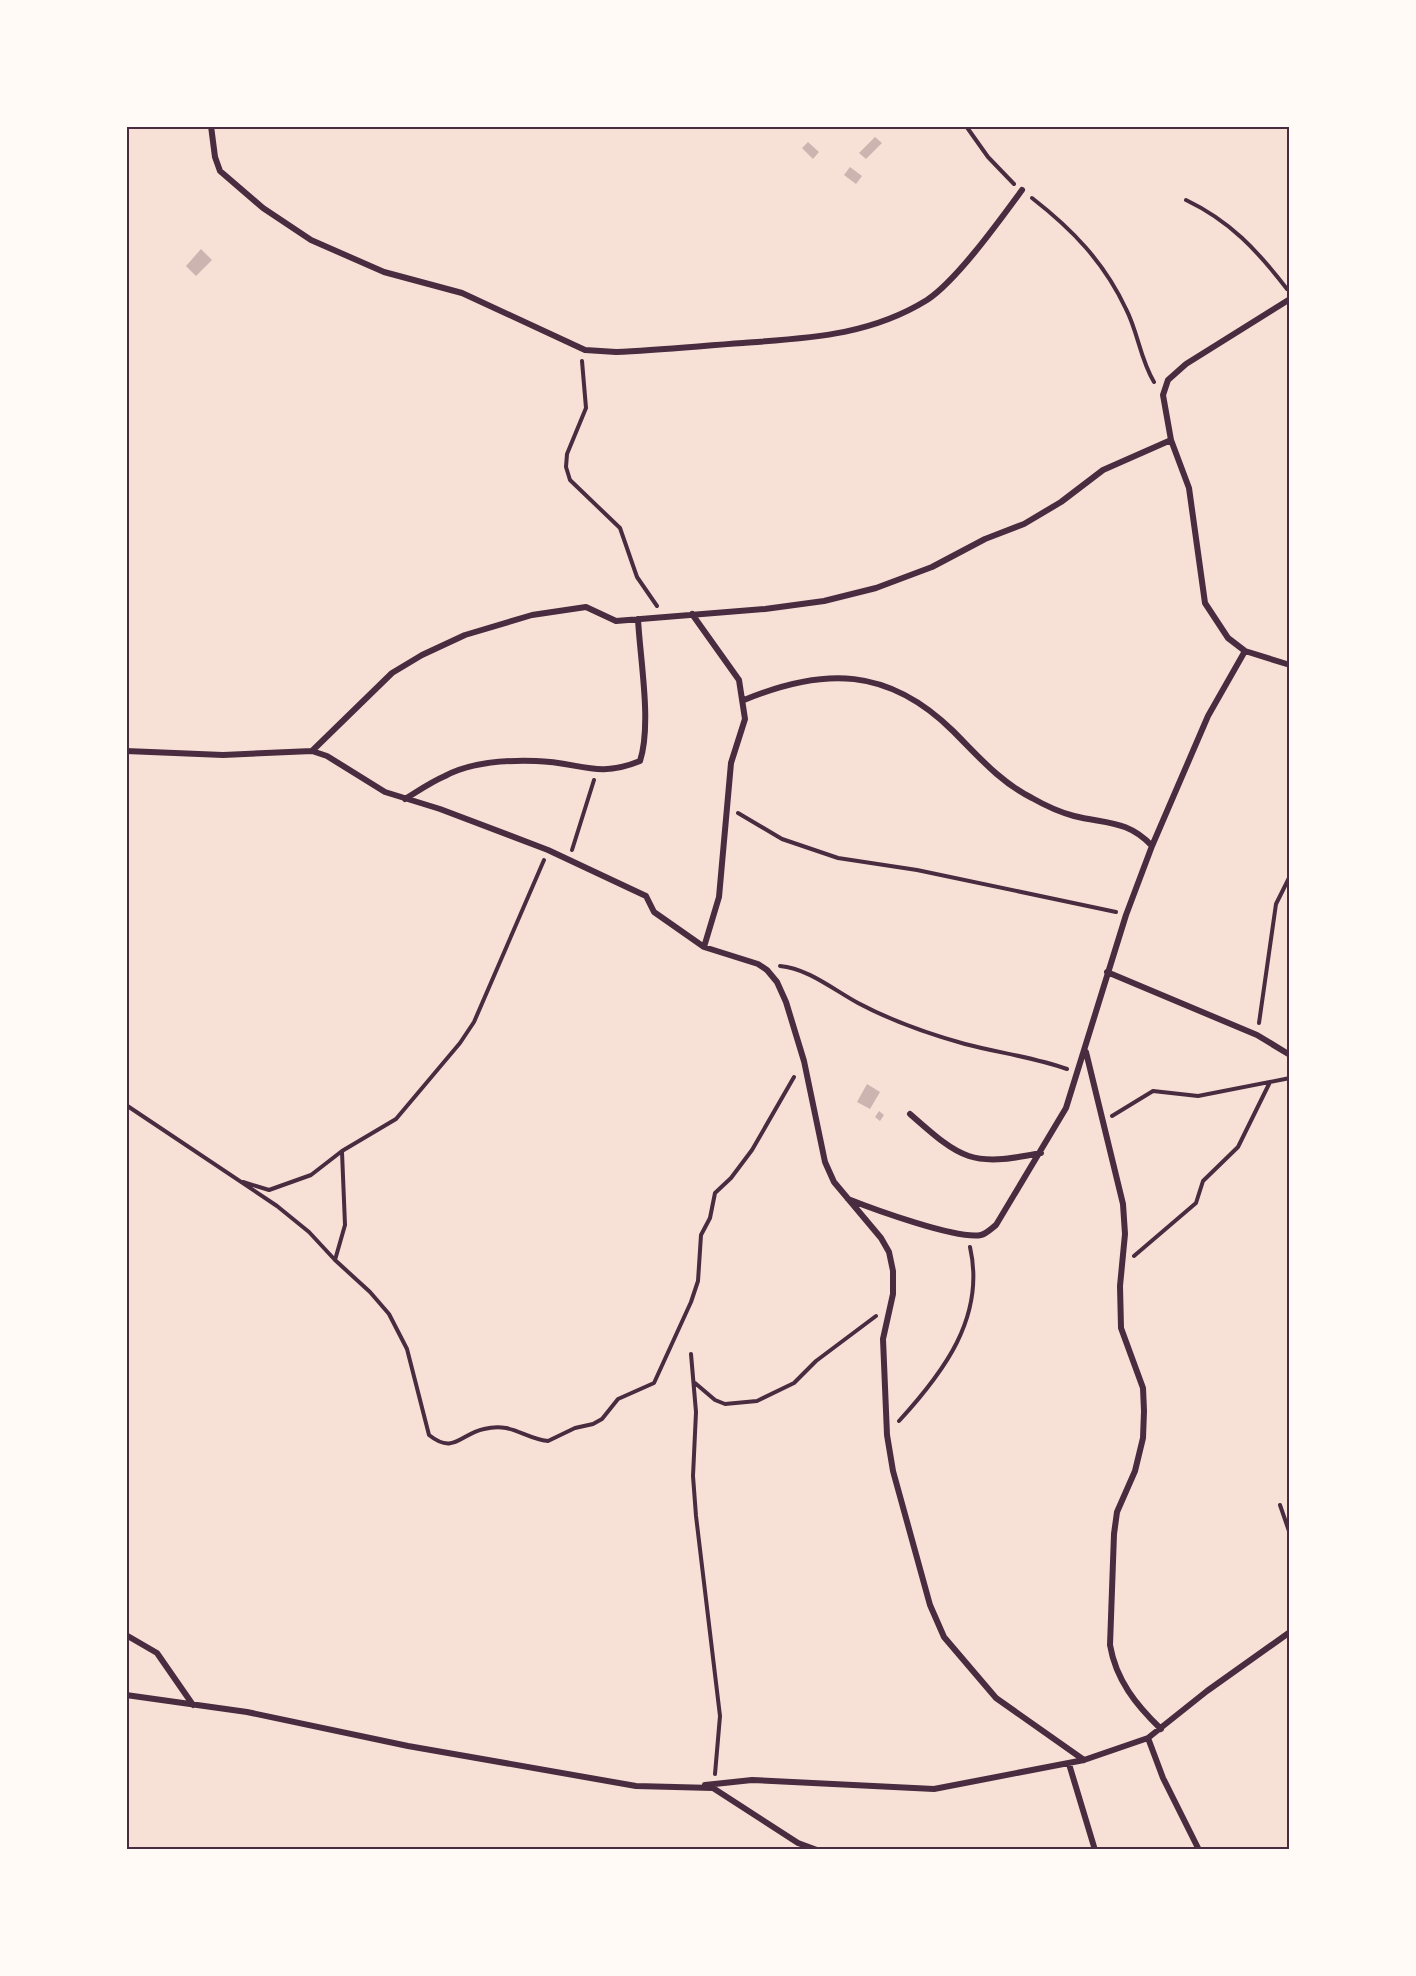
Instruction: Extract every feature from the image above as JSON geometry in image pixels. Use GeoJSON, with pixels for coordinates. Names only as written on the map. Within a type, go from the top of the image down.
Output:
{"type":"FeatureCollection","features":[{"type":"Feature","properties":{"kind":"street"},"geometry":{"type":"LineString","coordinates":[[211,126],[215,157],[220,171],[263,208],[311,240],[384,272],[462,293],[585,350],[616,352],[802,340],[856,329],[893,317],[928,299],[959,269],[1022,190]]}},
{"type":"Feature","properties":{"kind":"street"},"geometry":{"type":"LineString","coordinates":[[1290,299],[1186,363],[1168,380],[1163,395],[1171,440],[1189,489],[1205,603],[1228,638],[1245,651],[1290,665]]}},
{"type":"Feature","properties":{"kind":"street"},"geometry":{"type":"LineString","coordinates":[[312,751],[392,673],[422,655],[465,635],[532,615],[586,607],[616,621],[765,609],[824,601],[876,588],[932,567],[986,539],[1024,524],[1061,502],[1103,470],[1171,440]]}},
{"type":"Feature","properties":{"kind":"street"},"geometry":{"type":"LineString","coordinates":[[692,614],[739,680],[744,700],[745,719],[731,762],[719,897],[704,947]]}},
{"type":"Feature","properties":{"kind":"street"},"geometry":{"type":"LineString","coordinates":[[405,799],[446,775],[466,768],[536,761],[568,764],[597,771],[615,770],[640,761],[644,749],[638,619]]}},
{"type":"Feature","properties":{"kind":"street"},"geometry":{"type":"LineString","coordinates":[[846,1199],[888,1214],[968,1235],[982,1235],[996,1225],[1066,1108],[1080,1071],[1107,972],[1152,846],[1208,716],[1245,651]]}},
{"type":"Feature","properties":{"kind":"street"},"geometry":{"type":"LineString","coordinates":[[744,700],[780,685],[812,679],[857,677],[915,700],[936,715],[1002,780],[1030,798],[1076,816],[1123,825],[1141,834],[1152,846]]}},
{"type":"Feature","properties":{"kind":"street"},"geometry":{"type":"LineString","coordinates":[[126,751],[223,755],[312,751],[327,756],[385,792],[449,812],[548,850],[646,896],[654,912],[704,947],[762,967],[773,976],[786,1002],[804,1061],[825,1162],[834,1182],[846,1199],[881,1238],[889,1252],[893,1271],[890,1305],[883,1339],[887,1435],[893,1471],[930,1605],[944,1637],[996,1698],[1084,1760]]}},
{"type":"Feature","properties":{"kind":"street"},"geometry":{"type":"LineString","coordinates":[[1107,972],[1257,1035],[1290,1055]]}},
{"type":"Feature","properties":{"kind":"street"},"geometry":{"type":"LineString","coordinates":[[1085,1051],[1123,1204],[1125,1234],[1120,1286],[1121,1328],[1143,1388],[1143,1438],[1135,1471],[1117,1512],[1114,1534],[1110,1645],[1113,1663],[1122,1683],[1142,1711],[1161,1729]]}},
{"type":"Feature","properties":{"kind":"street"},"geometry":{"type":"LineString","coordinates":[[910,1114],[942,1142],[970,1158],[986,1161],[1003,1160],[1041,1153]]}},
{"type":"Feature","properties":{"kind":"street"},"geometry":{"type":"LineString","coordinates":[[126,1695],[247,1712],[408,1746],[636,1786],[693,1786],[752,1780],[869,1788],[934,1789],[1069,1764],[1148,1738],[1207,1691],[1290,1632]]}},
{"type":"Feature","properties":{"kind":"street"},"geometry":{"type":"LineString","coordinates":[[126,1635],[158,1653],[193,1705]]}},
{"type":"Feature","properties":{"kind":"street"},"geometry":{"type":"LineString","coordinates":[[1148,1738],[1163,1778],[1199,1850]]}},
{"type":"Feature","properties":{"kind":"street"},"geometry":{"type":"LineString","coordinates":[[1069,1764],[1095,1850]]}},
{"type":"Feature","properties":{"kind":"street"},"geometry":{"type":"LineString","coordinates":[[693,1786],[713,1788],[789,1837],[817,1850]]}},
{"type":"Feature","properties":{"kind":"path"},"geometry":{"type":"LineString","coordinates":[[966,126],[1000,170],[1077,235],[1098,259],[1127,310],[1144,362],[1163,395]]}},
{"type":"Feature","properties":{"kind":"path"},"geometry":{"type":"LineString","coordinates":[[1186,200],[1210,211],[1240,233],[1260,254],[1290,293]]}},
{"type":"Feature","properties":{"kind":"path"},"geometry":{"type":"LineString","coordinates":[[585,350],[581,370],[586,408],[567,454],[566,467],[570,480],[620,528],[637,577],[664,616]]}},
{"type":"Feature","properties":{"kind":"path"},"geometry":{"type":"LineString","coordinates":[[577,865],[572,847],[597,771]]}},
{"type":"Feature","properties":{"kind":"path"},"geometry":{"type":"LineString","coordinates":[[727,805],[782,839],[838,858],[979,882],[1126,915]]}},
{"type":"Feature","properties":{"kind":"path"},"geometry":{"type":"LineString","coordinates":[[236,1180],[269,1190],[286,1186],[311,1175],[342,1151],[396,1119],[465,1036],[487,998],[525,901],[548,850]]}},
{"type":"Feature","properties":{"kind":"path"},"geometry":{"type":"LineString","coordinates":[[1257,1035],[1272,922],[1276,904],[1290,876]]}},
{"type":"Feature","properties":{"kind":"path"},"geometry":{"type":"LineString","coordinates":[[762,967],[790,967],[862,1005],[949,1039],[1080,1071]]}},
{"type":"Feature","properties":{"kind":"path"},"geometry":{"type":"LineString","coordinates":[[126,1105],[277,1206],[309,1232],[370,1292],[389,1314],[407,1349],[429,1435],[439,1443],[452,1444],[482,1429],[503,1426],[548,1441],[574,1428],[593,1424],[602,1419],[618,1399],[654,1383],[691,1302],[698,1281],[701,1235],[710,1218],[715,1193],[731,1178],[752,1150],[804,1061]]}},
{"type":"Feature","properties":{"kind":"path"},"geometry":{"type":"LineString","coordinates":[[1102,1118],[1116,1116],[1153,1091],[1198,1096],[1290,1078]]}},
{"type":"Feature","properties":{"kind":"path"},"geometry":{"type":"LineString","coordinates":[[1124,1262],[1142,1252],[1196,1203],[1203,1181],[1238,1147],[1270,1083]]}},
{"type":"Feature","properties":{"kind":"path"},"geometry":{"type":"LineString","coordinates":[[335,1260],[345,1225],[342,1151]]}},
{"type":"Feature","properties":{"kind":"path"},"geometry":{"type":"LineString","coordinates":[[887,1435],[946,1366],[955,1350],[968,1312],[971,1291],[974,1261],[968,1235]]}},
{"type":"Feature","properties":{"kind":"path"},"geometry":{"type":"LineString","coordinates":[[694,1382],[706,1394],[724,1404],[757,1401],[794,1383],[816,1361],[890,1305]]}},
{"type":"Feature","properties":{"kind":"path"},"geometry":{"type":"LineString","coordinates":[[691,1354],[694,1382],[693,1476],[696,1516],[720,1716],[713,1784]]}},
{"type":"Feature","properties":{"kind":"path"},"geometry":{"type":"LineString","coordinates":[[1280,1505],[1290,1534]]}},
{"type":"Feature","properties":{"kind":"building"},"geometry":{"type":"Polygon","coordinates":[[[875,137],[882,143],[866,159],[859,153],[875,137]]]}},
{"type":"Feature","properties":{"kind":"building"},"geometry":{"type":"Polygon","coordinates":[[[808,142],[819,152],[813,159],[802,148],[808,142]]]}},
{"type":"Feature","properties":{"kind":"building"},"geometry":{"type":"Polygon","coordinates":[[[850,167],[862,176],[856,184],[844,175],[850,167]]]}},
{"type":"Feature","properties":{"kind":"building"},"geometry":{"type":"Polygon","coordinates":[[[201,249],[212,260],[196,276],[186,266],[201,249]]]}},
{"type":"Feature","properties":{"kind":"building"},"geometry":{"type":"Polygon","coordinates":[[[867,1084],[880,1092],[870,1109],[857,1102],[867,1084]]]}},
{"type":"Feature","properties":{"kind":"building"},"geometry":{"type":"Polygon","coordinates":[[[879,1111],[884,1115],[880,1121],[875,1117],[879,1111]]]}}]}
